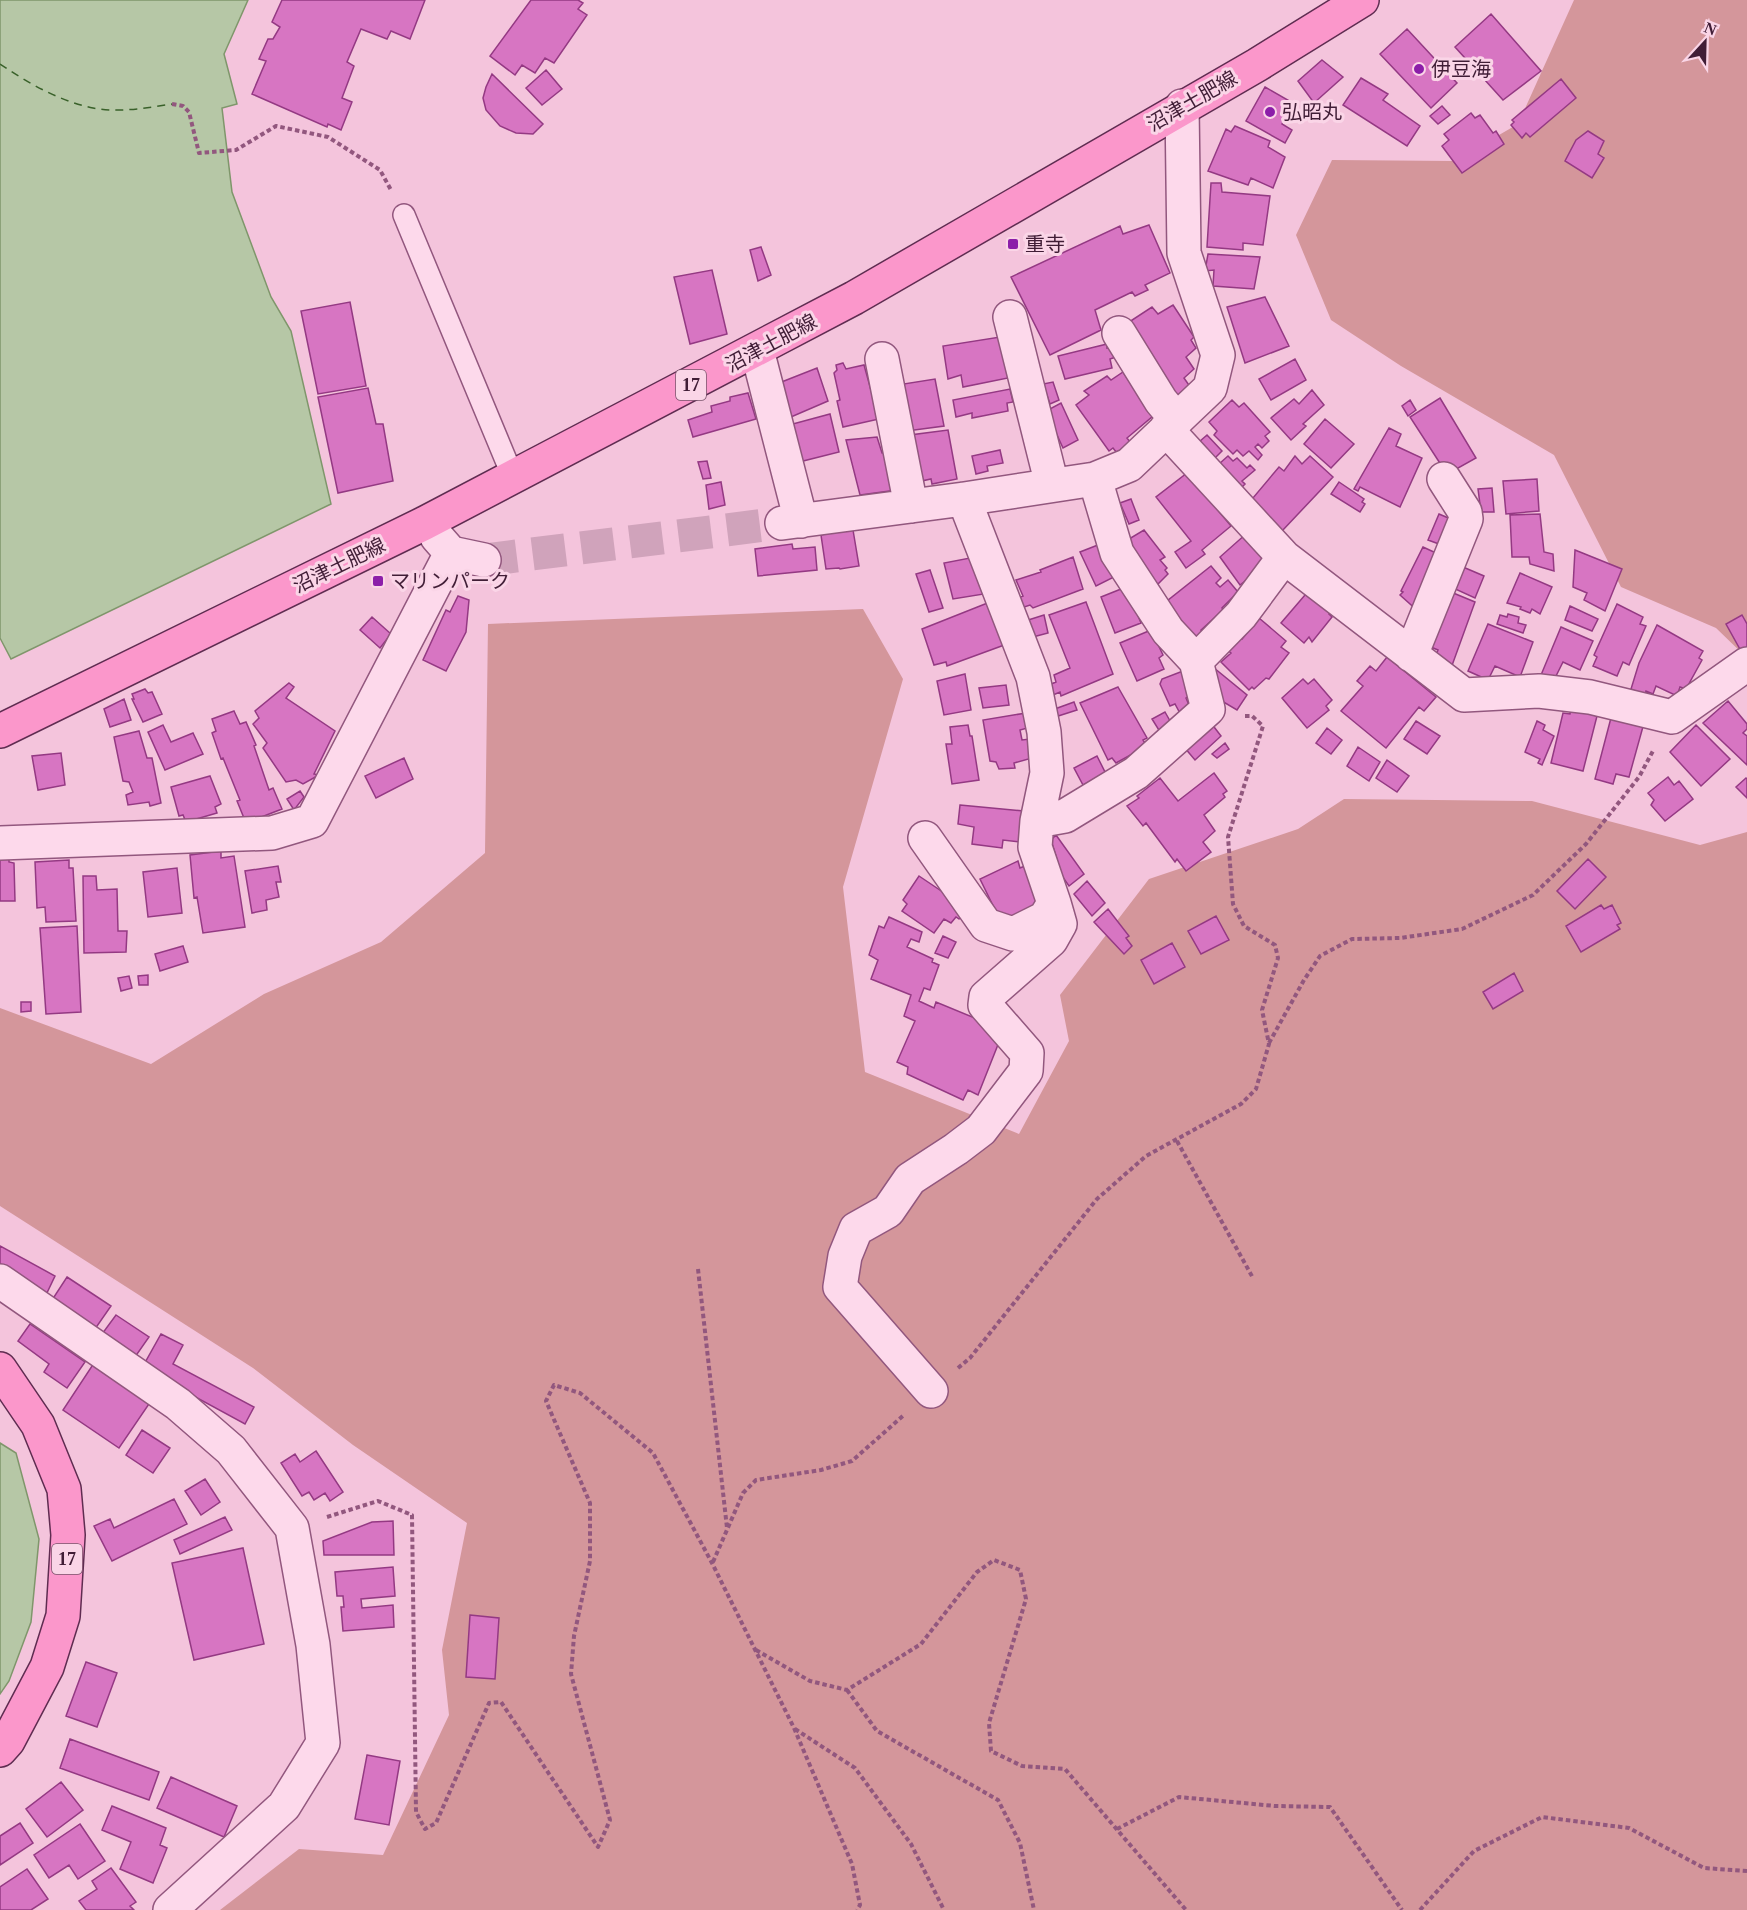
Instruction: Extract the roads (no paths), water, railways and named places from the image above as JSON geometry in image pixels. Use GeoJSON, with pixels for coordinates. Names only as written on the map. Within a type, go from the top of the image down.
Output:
{"type":"FeatureCollection","features":[{"type":"Feature","properties":{"kind":"main road","name":"沼津土肥線"},"geometry":{"type":"LineString","coordinates":[[0,731],[425,523],[854,298],[1182,106],[1257,65],[1362,0]]}},
{"type":"Feature","properties":{"kind":"main road","name":"17"},"geometry":{"type":"LineString","coordinates":[[0,1369],[38,1425],[64,1489],[68,1535],[63,1616],[60,1627],[47,1668],[8,1741],[0,1750]]}},
{"type":"Feature","properties":{"kind":"street"},"geometry":{"type":"LineString","coordinates":[[757,350],[792,522],[1095,479],[1130,465],[1210,388],[1218,356],[1184,253],[1182,106]]}},
{"type":"Feature","properties":{"kind":"street"},"geometry":{"type":"LineString","coordinates":[[1010,317],[1052,485]]}},
{"type":"Feature","properties":{"kind":"street"},"geometry":{"type":"LineString","coordinates":[[1119,333],[1172,424],[1284,557],[1464,695],[1539,691],[1590,697],[1672,717],[1747,664]]}},
{"type":"Feature","properties":{"kind":"street"},"geometry":{"type":"LineString","coordinates":[[882,359],[910,506]]}},
{"type":"Feature","properties":{"kind":"street"},"geometry":{"type":"LineString","coordinates":[[1037,821],[1065,816],[1136,773],[1208,709],[1196,661],[1168,632],[1117,554],[1095,479]]}},
{"type":"Feature","properties":{"kind":"street"},"geometry":{"type":"LineString","coordinates":[[1411,655],[1466,519],[1465,512],[1444,479]]}},
{"type":"Feature","properties":{"kind":"street"},"geometry":{"type":"LineString","coordinates":[[931,1391],[840,1287],[845,1256],[856,1229],[888,1211],[910,1179],[981,1130],[1026,1071],[1027,1053],[986,1005],[986,997],[1051,940],[1060,924],[1035,847],[1037,821],[1047,773],[1044,732],[1033,677],[964,499]]}},
{"type":"Feature","properties":{"kind":"street"},"geometry":{"type":"LineString","coordinates":[[425,523],[451,553],[484,560]]}},
{"type":"Feature","properties":{"kind":"street"},"geometry":{"type":"LineString","coordinates":[[0,843],[272,833],[312,821],[451,553]]}},
{"type":"Feature","properties":{"kind":"street"},"geometry":{"type":"LineString","coordinates":[[1196,661],[1241,615],[1284,557]]}},
{"type":"Feature","properties":{"kind":"street"},"geometry":{"type":"LineString","coordinates":[[925,838],[986,925],[1013,934],[1045,918],[1054,903]]}},
{"type":"Feature","properties":{"kind":"street"},"geometry":{"type":"LineString","coordinates":[[0,1281],[178,1404],[231,1450],[292,1528],[313,1645],[323,1743],[284,1806],[170,1910]]}},
{"type":"Feature","properties":{"kind":"lane"},"geometry":{"type":"LineString","coordinates":[[404,215],[513,477]]}},
{"type":"Feature","properties":{"kind":"tunnel"},"geometry":{"type":"LineString","coordinates":[[484,560],[782,523]]}},
{"type":"Feature","properties":{"kind":"place","name":"伊豆海"},"geometry":{"type":"Point","coordinates":[1419,69]}},
{"type":"Feature","properties":{"kind":"place","name":"弘昭丸"},"geometry":{"type":"Point","coordinates":[1270,112]}},
{"type":"Feature","properties":{"kind":"place","name":"重寺"},"geometry":{"type":"Point","coordinates":[1013,244]}},
{"type":"Feature","properties":{"kind":"place","name":"マリンパーク"},"geometry":{"type":"Point","coordinates":[378,581]}}]}
